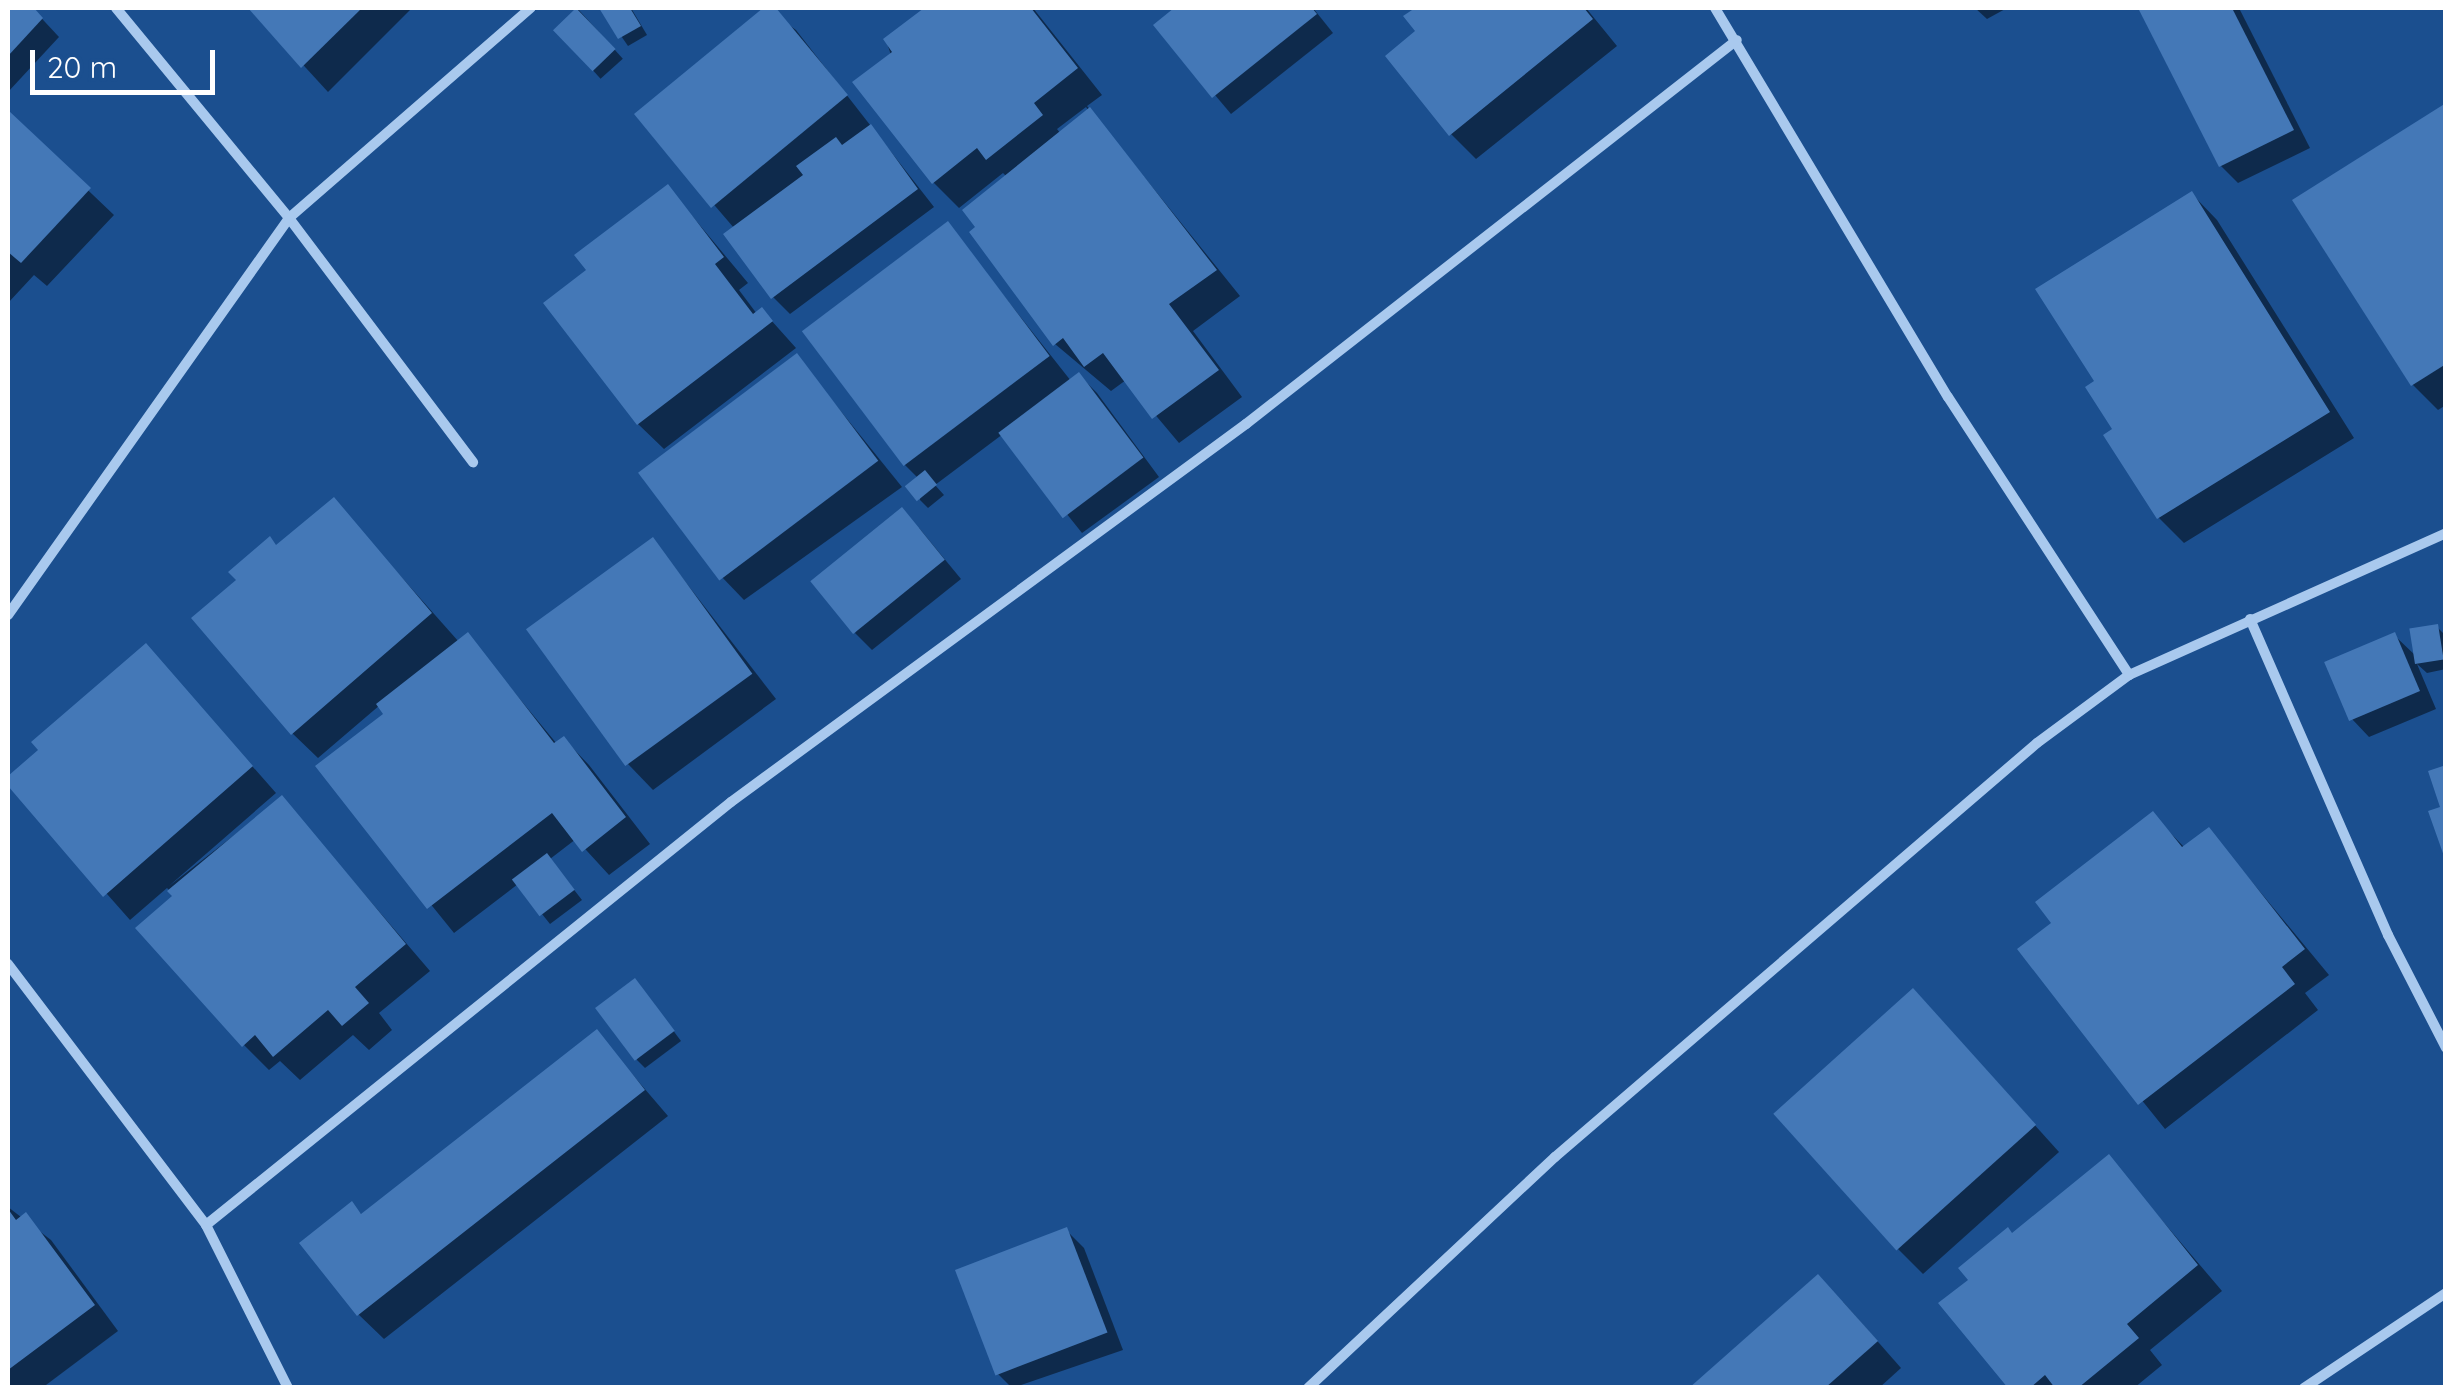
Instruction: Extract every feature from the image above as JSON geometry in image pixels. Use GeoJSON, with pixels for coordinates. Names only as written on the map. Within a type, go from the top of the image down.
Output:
{"type":"FeatureCollection","features":[{"type":"Feature","properties":{"kind":"street"},"geometry":{"type":"LineString","coordinates":[[116,8],[290,218],[473,462]]}},
{"type":"Feature","properties":{"kind":"street"},"geometry":{"type":"LineString","coordinates":[[8,615],[290,218],[531,8]]}},
{"type":"Feature","properties":{"kind":"street"},"geometry":{"type":"LineString","coordinates":[[1715,8],[1948,397],[2128,675]]}},
{"type":"Feature","properties":{"kind":"street"},"geometry":{"type":"LineString","coordinates":[[206,1224],[731,802],[1246,424],[1737,40]]}},
{"type":"Feature","properties":{"kind":"street"},"geometry":{"type":"LineString","coordinates":[[1308,1388],[1555,1157],[1844,904],[2128,675],[2446,533]]}},
{"type":"Feature","properties":{"kind":"street"},"geometry":{"type":"LineString","coordinates":[[2250,619],[2388,935],[2446,1048]]}},
{"type":"Feature","properties":{"kind":"street"},"geometry":{"type":"LineString","coordinates":[[8,964],[206,1224],[288,1388]]}},
{"type":"Feature","properties":{"kind":"street"},"geometry":{"type":"LineString","coordinates":[[2304,1388],[2446,1294]]}},
{"type":"Feature","properties":{"kind":"building"},"geometry":{"type":"Polygon","coordinates":[[[8,8],[34,8],[43,18],[8,56],[8,8]]]}},
{"type":"Feature","properties":{"kind":"building"},"geometry":{"type":"Polygon","coordinates":[[[248,8],[362,8],[301,68],[248,8]]]}},
{"type":"Feature","properties":{"kind":"building"},"geometry":{"type":"Polygon","coordinates":[[[576,8],[616,49],[593,71],[553,30],[576,8]]]}},
{"type":"Feature","properties":{"kind":"building"},"geometry":{"type":"Polygon","coordinates":[[[599,8],[630,8],[641,26],[618,39],[599,8]]]}},
{"type":"Feature","properties":{"kind":"building"},"geometry":{"type":"Polygon","coordinates":[[[763,8],[776,8],[848,95],[711,208],[634,114],[763,8]]]}},
{"type":"Feature","properties":{"kind":"building"},"geometry":{"type":"Polygon","coordinates":[[[924,8],[1031,8],[1078,68],[1034,103],[1043,115],[986,160],[977,148],[932,184],[852,82],[892,52],[883,39],[924,8]]]}},
{"type":"Feature","properties":{"kind":"building"},"geometry":{"type":"Polygon","coordinates":[[[1174,8],[1312,8],[1317,14],[1212,98],[1153,25],[1174,8]]]}},
{"type":"Feature","properties":{"kind":"building"},"geometry":{"type":"Polygon","coordinates":[[[1415,8],[1584,8],[1593,19],[1449,136],[1385,56],[1415,31],[1403,16],[1415,8]]]}},
{"type":"Feature","properties":{"kind":"building"},"geometry":{"type":"Polygon","coordinates":[[[2138,8],[2232,8],[2294,130],[2219,167],[2138,8]]]}},
{"type":"Feature","properties":{"kind":"building"},"geometry":{"type":"Polygon","coordinates":[[[2446,103],[2446,364],[2411,386],[2292,200],[2446,103]]]}},
{"type":"Feature","properties":{"kind":"building"},"geometry":{"type":"Polygon","coordinates":[[[1090,107],[1217,270],[1169,304],[1219,370],[1152,419],[1103,353],[1084,367],[1063,338],[1053,346],[969,232],[975,227],[962,210],[1090,107]]]}},
{"type":"Feature","properties":{"kind":"building"},"geometry":{"type":"Polygon","coordinates":[[[8,110],[91,188],[21,263],[8,252],[8,110]]]}},
{"type":"Feature","properties":{"kind":"building"},"geometry":{"type":"Polygon","coordinates":[[[871,124],[918,189],[771,299],[723,234],[803,175],[796,166],[836,137],[842,145],[871,124]]]}},
{"type":"Feature","properties":{"kind":"building"},"geometry":{"type":"Polygon","coordinates":[[[668,184],[724,257],[715,264],[753,314],[762,307],[773,321],[637,425],[543,303],[586,270],[574,255],[668,184]]]}},
{"type":"Feature","properties":{"kind":"building"},"geometry":{"type":"Polygon","coordinates":[[[2192,191],[2330,412],[2157,519],[2103,435],[2112,429],[2085,387],[2094,381],[2035,289],[2192,191]]]}},
{"type":"Feature","properties":{"kind":"building"},"geometry":{"type":"Polygon","coordinates":[[[948,221],[1050,356],[904,466],[802,331],[948,221]]]}},
{"type":"Feature","properties":{"kind":"building"},"geometry":{"type":"Polygon","coordinates":[[[797,353],[878,461],[719,581],[638,473],[797,353]]]}},
{"type":"Feature","properties":{"kind":"building"},"geometry":{"type":"Polygon","coordinates":[[[1079,372],[1143,457],[1063,518],[998,433],[1079,372]]]}},
{"type":"Feature","properties":{"kind":"building"},"geometry":{"type":"Polygon","coordinates":[[[925,470],[937,485],[917,501],[905,486],[925,470]]]}},
{"type":"Feature","properties":{"kind":"building"},"geometry":{"type":"Polygon","coordinates":[[[334,497],[432,613],[291,735],[191,618],[236,580],[228,572],[270,536],[276,545],[334,497]]]}},
{"type":"Feature","properties":{"kind":"building"},"geometry":{"type":"Polygon","coordinates":[[[902,507],[945,560],[853,634],[810,581],[902,507]]]}},
{"type":"Feature","properties":{"kind":"building"},"geometry":{"type":"Polygon","coordinates":[[[653,537],[752,674],[625,766],[526,629],[653,537]]]}},
{"type":"Feature","properties":{"kind":"building"},"geometry":{"type":"Polygon","coordinates":[[[2438,624],[2444,660],[2415,664],[2409,629],[2438,624]]]}},
{"type":"Feature","properties":{"kind":"building"},"geometry":{"type":"Polygon","coordinates":[[[468,632],[554,743],[564,736],[626,817],[582,852],[552,813],[427,909],[315,766],[383,714],[376,704],[468,632]]]}},
{"type":"Feature","properties":{"kind":"building"},"geometry":{"type":"Polygon","coordinates":[[[2395,632],[2420,691],[2349,721],[2324,662],[2395,632]]]}},
{"type":"Feature","properties":{"kind":"building"},"geometry":{"type":"Polygon","coordinates":[[[146,643],[253,766],[103,897],[8,786],[8,776],[38,750],[31,742],[146,643]]]}},
{"type":"Feature","properties":{"kind":"building"},"geometry":{"type":"Polygon","coordinates":[[[2446,765],[2445,859],[2428,811],[2440,807],[2428,771],[2446,765]]]}},
{"type":"Feature","properties":{"kind":"building"},"geometry":{"type":"Polygon","coordinates":[[[282,795],[406,944],[355,987],[369,1003],[342,1026],[328,1010],[273,1057],[255,1035],[242,1047],[135,928],[172,896],[167,891],[282,795]]]}},
{"type":"Feature","properties":{"kind":"building"},"geometry":{"type":"Polygon","coordinates":[[[2153,811],[2182,847],[2209,827],[2305,949],[2282,967],[2295,984],[2138,1105],[2017,949],[2051,923],[2035,902],[2153,811]]]}},
{"type":"Feature","properties":{"kind":"building"},"geometry":{"type":"Polygon","coordinates":[[[547,853],[575,890],[540,916],[512,879],[547,853]]]}},
{"type":"Feature","properties":{"kind":"building"},"geometry":{"type":"Polygon","coordinates":[[[635,978],[675,1031],[635,1061],[595,1008],[635,978]]]}},
{"type":"Feature","properties":{"kind":"building"},"geometry":{"type":"Polygon","coordinates":[[[1913,988],[2036,1125],[1896,1251],[1773,1114],[1913,988]]]}},
{"type":"Feature","properties":{"kind":"building"},"geometry":{"type":"Polygon","coordinates":[[[597,1029],[645,1090],[357,1316],[299,1243],[352,1201],[361,1214],[597,1029]]]}},
{"type":"Feature","properties":{"kind":"building"},"geometry":{"type":"Polygon","coordinates":[[[2109,1154],[2198,1265],[2127,1324],[2139,1338],[2078,1388],[2055,1388],[2045,1375],[2030,1388],[2008,1388],[1938,1303],[1968,1280],[1958,1268],[2008,1227],[2012,1233],[2109,1154]]]}},
{"type":"Feature","properties":{"kind":"building"},"geometry":{"type":"Polygon","coordinates":[[[8,1209],[16,1220],[26,1212],[95,1305],[8,1370],[8,1209]]]}},
{"type":"Feature","properties":{"kind":"building"},"geometry":{"type":"Polygon","coordinates":[[[1067,1227],[1107,1332],[995,1375],[955,1270],[1067,1227]]]}},
{"type":"Feature","properties":{"kind":"building"},"geometry":{"type":"Polygon","coordinates":[[[1818,1274],[1878,1341],[1825,1388],[1689,1388],[1818,1274]]]}}]}
